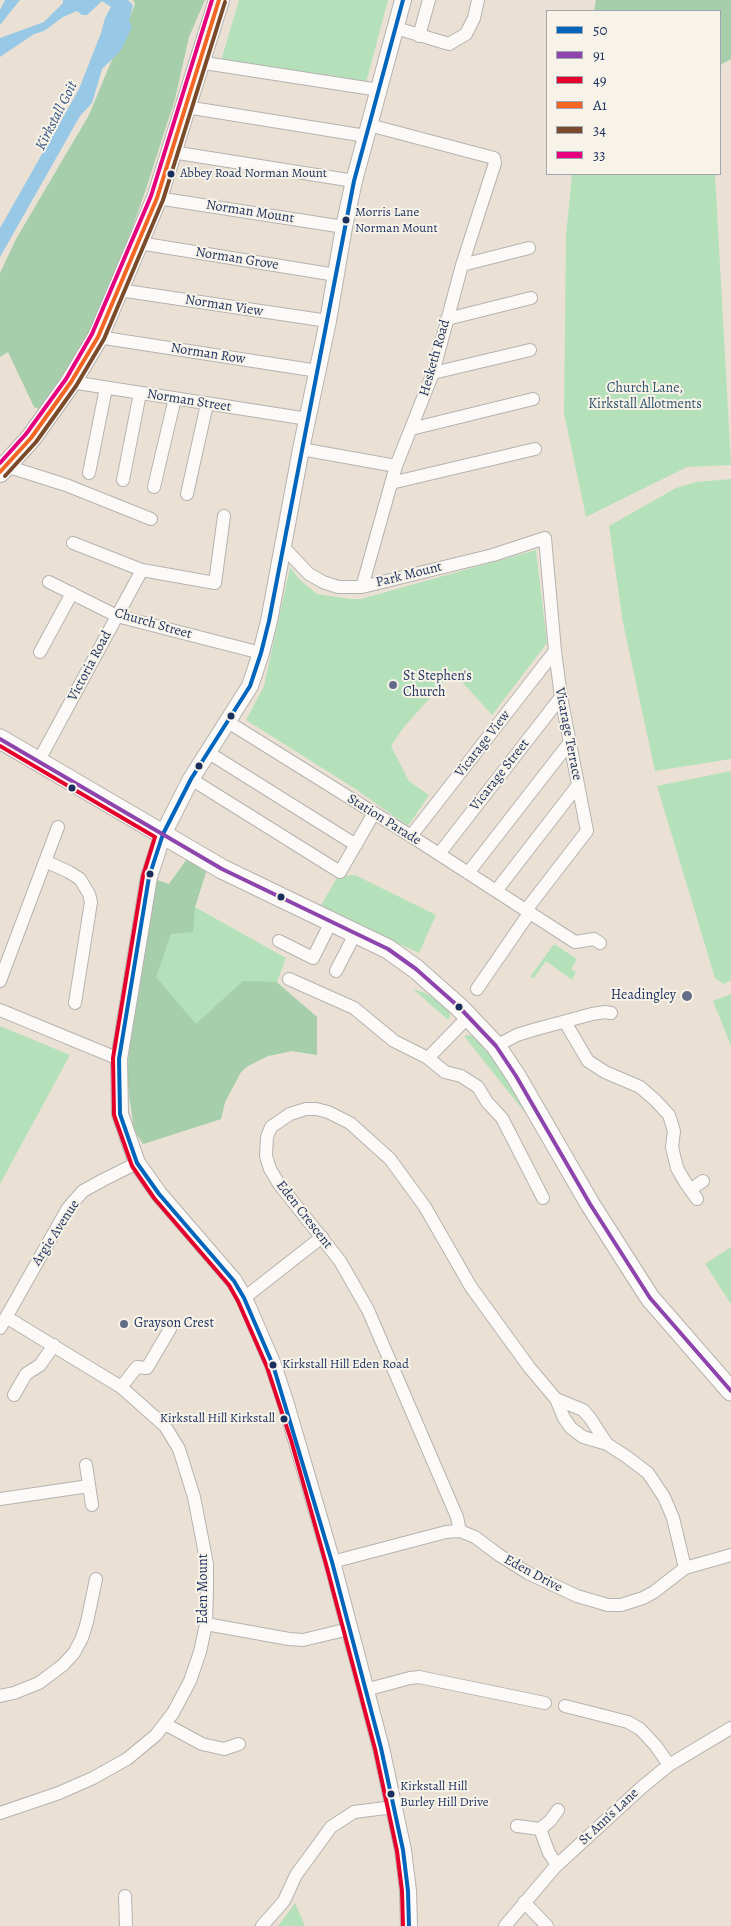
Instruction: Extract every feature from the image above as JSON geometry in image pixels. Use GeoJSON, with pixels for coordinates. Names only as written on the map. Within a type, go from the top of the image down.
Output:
{"type":"FeatureCollection","features":[{"type":"Feature","properties":{"kind":"main road"},"geometry":{"type":"LineString","coordinates":[[3,469],[32,438],[71,382],[98,337],[157,198],[198,62],[219,0]]}},
{"type":"Feature","properties":{"kind":"main road"},"geometry":{"type":"LineString","coordinates":[[0,739],[222,869],[388,949],[416,969],[469,1016],[496,1046],[516,1076],[590,1204],[650,1298],[731,1391]]}},
{"type":"Feature","properties":{"kind":"street"},"geometry":{"type":"LineString","coordinates":[[403,0],[354,181],[283,547],[253,651],[250,686],[191,779],[163,834],[150,877],[119,1059],[120,1114],[138,1164],[159,1194],[229,1275],[244,1298],[270,1356],[332,1562],[382,1748],[403,1850],[408,1892],[409,1926]]}},
{"type":"Feature","properties":{"kind":"street"},"geometry":{"type":"LineString","coordinates":[[419,36],[429,0]]}},
{"type":"Feature","properties":{"kind":"street"},"geometry":{"type":"LineString","coordinates":[[396,28],[450,44],[466,34],[474,18],[478,0]]}},
{"type":"Feature","properties":{"kind":"street"},"geometry":{"type":"LineString","coordinates":[[198,62],[379,90]]}},
{"type":"Feature","properties":{"kind":"street"},"geometry":{"type":"LineString","coordinates":[[186,107],[368,131]]}},
{"type":"Feature","properties":{"kind":"street","name":"Hesketh Road"},"geometry":{"type":"LineString","coordinates":[[362,587],[396,466],[433,373],[462,264],[495,163],[494,158],[419,138],[368,131]]}},
{"type":"Feature","properties":{"kind":"street"},"geometry":{"type":"LineString","coordinates":[[172,152],[354,181]]}},
{"type":"Feature","properties":{"kind":"street","name":"Norman Mount"},"geometry":{"type":"LineString","coordinates":[[157,198],[344,227]]}},
{"type":"Feature","properties":{"kind":"street","name":"Norman Grove"},"geometry":{"type":"LineString","coordinates":[[139,243],[336,275]]}},
{"type":"Feature","properties":{"kind":"street"},"geometry":{"type":"LineString","coordinates":[[462,264],[530,248]]}},
{"type":"Feature","properties":{"kind":"street","name":"Norman View"},"geometry":{"type":"LineString","coordinates":[[119,290],[328,321]]}},
{"type":"Feature","properties":{"kind":"street"},"geometry":{"type":"LineString","coordinates":[[447,319],[531,298]]}},
{"type":"Feature","properties":{"kind":"street","name":"Norman Row"},"geometry":{"type":"LineString","coordinates":[[98,337],[318,371]]}},
{"type":"Feature","properties":{"kind":"street"},"geometry":{"type":"LineString","coordinates":[[433,373],[530,350]]}},
{"type":"Feature","properties":{"kind":"street","name":"Norman Street"},"geometry":{"type":"LineString","coordinates":[[71,382],[308,419]]}},
{"type":"Feature","properties":{"kind":"street"},"geometry":{"type":"LineString","coordinates":[[88,473],[106,388]]}},
{"type":"Feature","properties":{"kind":"street"},"geometry":{"type":"LineString","coordinates":[[123,480],[140,393]]}},
{"type":"Feature","properties":{"kind":"street"},"geometry":{"type":"LineString","coordinates":[[154,487],[175,398]]}},
{"type":"Feature","properties":{"kind":"street"},"geometry":{"type":"LineString","coordinates":[[412,429],[533,399]]}},
{"type":"Feature","properties":{"kind":"street"},"geometry":{"type":"LineString","coordinates":[[187,494],[208,404]]}},
{"type":"Feature","properties":{"kind":"street"},"geometry":{"type":"LineString","coordinates":[[301,449],[396,466]]}},
{"type":"Feature","properties":{"kind":"street"},"geometry":{"type":"LineString","coordinates":[[391,483],[535,449]]}},
{"type":"Feature","properties":{"kind":"street"},"geometry":{"type":"LineString","coordinates":[[3,469],[66,486],[151,519]]}},
{"type":"Feature","properties":{"kind":"street"},"geometry":{"type":"LineString","coordinates":[[73,542],[142,570],[215,583],[224,516]]}},
{"type":"Feature","properties":{"kind":"street","name":"Park Mount"},"geometry":{"type":"LineString","coordinates":[[283,547],[308,574],[323,582],[338,587],[362,587],[493,555],[545,538]]}},
{"type":"Feature","properties":{"kind":"street","name":"Vicarage Terrace"},"geometry":{"type":"LineString","coordinates":[[477,989],[587,830],[554,651],[545,538]]}},
{"type":"Feature","properties":{"kind":"street","name":"Victoria Road"},"geometry":{"type":"LineString","coordinates":[[38,762],[142,570]]}},
{"type":"Feature","properties":{"kind":"street","name":"Church Street"},"geometry":{"type":"LineString","coordinates":[[49,582],[116,616],[253,651]]}},
{"type":"Feature","properties":{"kind":"street"},"geometry":{"type":"LineString","coordinates":[[40,652],[72,593]]}},
{"type":"Feature","properties":{"kind":"street","name":"Vicarage View"},"geometry":{"type":"LineString","coordinates":[[411,836],[554,651]]}},
{"type":"Feature","properties":{"kind":"street","name":"Vicarage Street"},"geometry":{"type":"LineString","coordinates":[[439,854],[561,697]]}},
{"type":"Feature","properties":{"kind":"street","name":"Station Parade"},"geometry":{"type":"LineString","coordinates":[[228,722],[468,872],[575,942],[594,939],[600,942]]}},
{"type":"Feature","properties":{"kind":"street"},"geometry":{"type":"LineString","coordinates":[[468,872],[570,742]]}},
{"type":"Feature","properties":{"kind":"street"},"geometry":{"type":"LineString","coordinates":[[209,752],[356,845]]}},
{"type":"Feature","properties":{"kind":"street"},"geometry":{"type":"LineString","coordinates":[[191,779],[340,872],[374,813]]}},
{"type":"Feature","properties":{"kind":"street"},"geometry":{"type":"LineString","coordinates":[[496,891],[578,785]]}},
{"type":"Feature","properties":{"kind":"street"},"geometry":{"type":"LineString","coordinates":[[0,981],[58,827]]}},
{"type":"Feature","properties":{"kind":"street"},"geometry":{"type":"LineString","coordinates":[[45,861],[80,879],[89,894],[91,902],[75,1003]]}},
{"type":"Feature","properties":{"kind":"street"},"geometry":{"type":"LineString","coordinates":[[279,942],[313,958],[331,922]]}},
{"type":"Feature","properties":{"kind":"street"},"geometry":{"type":"LineString","coordinates":[[336,971],[355,934]]}},
{"type":"Feature","properties":{"kind":"street"},"geometry":{"type":"LineString","coordinates":[[289,979],[354,1008],[394,1041],[428,1058],[445,1072],[461,1076],[478,1087],[487,1102],[502,1118],[543,1198]]}},
{"type":"Feature","properties":{"kind":"street"},"geometry":{"type":"LineString","coordinates":[[0,1010],[119,1059]]}},
{"type":"Feature","properties":{"kind":"street"},"geometry":{"type":"LineString","coordinates":[[496,1046],[517,1035],[592,1014],[605,1012],[611,1014]]}},
{"type":"Feature","properties":{"kind":"street"},"geometry":{"type":"LineString","coordinates":[[428,1058],[469,1016]]}},
{"type":"Feature","properties":{"kind":"street"},"geometry":{"type":"LineString","coordinates":[[566,1022],[588,1061],[605,1072],[640,1086],[669,1115],[674,1131],[672,1146],[677,1168],[694,1194],[703,1182]]}},
{"type":"Feature","properties":{"kind":"street","name":"Eden Crescent"},"geometry":{"type":"LineString","coordinates":[[460,1531],[457,1517],[368,1310],[340,1261],[279,1184],[270,1169],[266,1156],[267,1137],[271,1127],[290,1114],[306,1109],[328,1112],[350,1123],[390,1159],[425,1207],[471,1286],[529,1367],[556,1399],[564,1418],[571,1428],[584,1437],[607,1444],[648,1474],[664,1497],[673,1518],[685,1568]]}},
{"type":"Feature","properties":{"kind":"street","name":"Argie Avenue"},"geometry":{"type":"LineString","coordinates":[[3,1322],[68,1208],[83,1191],[138,1164]]}},
{"type":"Feature","properties":{"kind":"street"},"geometry":{"type":"LineString","coordinates":[[244,1298],[322,1238]]}},
{"type":"Feature","properties":{"kind":"street","name":"Eden Mount"},"geometry":{"type":"LineString","coordinates":[[0,1813],[59,1793],[93,1778],[127,1759],[144,1746],[165,1724],[190,1681],[200,1652],[206,1624],[207,1564],[194,1498],[179,1449],[165,1426],[121,1387],[54,1345],[3,1322]]}},
{"type":"Feature","properties":{"kind":"street"},"geometry":{"type":"LineString","coordinates":[[121,1387],[136,1367],[147,1368],[170,1329]]}},
{"type":"Feature","properties":{"kind":"street"},"geometry":{"type":"LineString","coordinates":[[14,1395],[26,1374],[40,1366],[54,1345]]}},
{"type":"Feature","properties":{"kind":"street","name":"Eden Crescent"},"geometry":{"type":"LineString","coordinates":[[556,1399],[583,1410],[607,1444]]}},
{"type":"Feature","properties":{"kind":"street"},"geometry":{"type":"LineString","coordinates":[[86,1465],[92,1506]]}},
{"type":"Feature","properties":{"kind":"street"},"geometry":{"type":"LineString","coordinates":[[0,1498],[89,1486]]}},
{"type":"Feature","properties":{"kind":"street"},"geometry":{"type":"LineString","coordinates":[[332,1562],[446,1532],[460,1531]]}},
{"type":"Feature","properties":{"kind":"street","name":"Eden Drive"},"geometry":{"type":"LineString","coordinates":[[460,1531],[475,1537],[528,1573],[578,1596],[608,1605],[620,1605],[643,1598],[654,1592],[685,1568],[731,1555]]}},
{"type":"Feature","properties":{"kind":"street"},"geometry":{"type":"LineString","coordinates":[[0,1696],[14,1693],[39,1683],[63,1665],[74,1653],[82,1638],[87,1622],[96,1579]]}},
{"type":"Feature","properties":{"kind":"street"},"geometry":{"type":"LineString","coordinates":[[206,1624],[303,1640],[349,1629]]}},
{"type":"Feature","properties":{"kind":"street"},"geometry":{"type":"LineString","coordinates":[[365,1690],[419,1677],[545,1703]]}},
{"type":"Feature","properties":{"kind":"street"},"geometry":{"type":"LineString","coordinates":[[565,1706],[628,1722],[640,1729],[656,1746],[669,1765]]}},
{"type":"Feature","properties":{"kind":"street"},"geometry":{"type":"LineString","coordinates":[[165,1724],[202,1744],[224,1748],[239,1744]]}},
{"type":"Feature","properties":{"kind":"street","name":"St Ann's Lane"},"geometry":{"type":"LineString","coordinates":[[505,1926],[557,1866],[641,1788],[669,1765],[731,1728]]}},
{"type":"Feature","properties":{"kind":"street"},"geometry":{"type":"LineString","coordinates":[[262,1926],[284,1901],[296,1875],[331,1827],[354,1812],[394,1807]]}},
{"type":"Feature","properties":{"kind":"street"},"geometry":{"type":"LineString","coordinates":[[516,1826],[540,1828],[550,1821],[558,1810]]}},
{"type":"Feature","properties":{"kind":"street"},"geometry":{"type":"LineString","coordinates":[[540,1828],[549,1853],[557,1866]]}},
{"type":"Feature","properties":{"kind":"street"},"geometry":{"type":"LineString","coordinates":[[125,1896],[126,1926]]}},
{"type":"Feature","properties":{"kind":"street"},"geometry":{"type":"LineString","coordinates":[[524,1902],[547,1926]]}},
{"type":"Feature","properties":{"kind":"green space"},"geometry":{"type":"Polygon","coordinates":[[[133,0],[205,0],[189,37],[175,99],[110,291],[84,348],[44,411],[34,407],[8,352],[0,357],[0,273],[16,239],[89,115],[135,4],[133,0]]]}},
{"type":"Feature","properties":{"kind":"green space"},"geometry":{"type":"Polygon","coordinates":[[[239,0],[388,0],[366,83],[221,61],[239,0]]]}},
{"type":"Feature","properties":{"kind":"green space"},"geometry":{"type":"Polygon","coordinates":[[[596,0],[731,0],[731,59],[721,64],[721,10],[594,10],[596,0]]]}},
{"type":"Feature","properties":{"kind":"green space","name":"Church Lane, Kirkstall Allotments"},"geometry":{"type":"Polygon","coordinates":[[[572,175],[715,175],[731,465],[687,467],[586,517],[564,413],[566,236],[572,175]]]}},
{"type":"Feature","properties":{"kind":"green space"},"geometry":{"type":"Polygon","coordinates":[[[731,479],[731,759],[655,771],[623,623],[609,526],[676,488],[696,482],[731,479]]]}},
{"type":"Feature","properties":{"kind":"green space"},"geometry":{"type":"Polygon","coordinates":[[[536,550],[547,643],[492,715],[453,672],[404,727],[391,746],[409,781],[429,795],[408,826],[354,788],[246,720],[264,686],[290,567],[299,579],[317,594],[361,599],[536,550]]]}},
{"type":"Feature","properties":{"kind":"green space"},"geometry":{"type":"Polygon","coordinates":[[[731,771],[731,980],[724,984],[715,978],[657,786],[731,771]]]}},
{"type":"Feature","properties":{"kind":"green space"},"geometry":{"type":"Polygon","coordinates":[[[187,859],[206,872],[195,907],[286,958],[277,982],[317,1017],[317,1055],[292,1051],[268,1056],[248,1066],[241,1072],[225,1102],[221,1119],[143,1144],[129,1100],[128,1056],[157,880],[169,884],[187,859]]]}},
{"type":"Feature","properties":{"kind":"green space"},"geometry":{"type":"Polygon","coordinates":[[[187,859],[206,872],[195,907],[193,932],[171,934],[156,977],[196,1024],[243,981],[276,982],[317,1017],[317,1055],[292,1051],[268,1056],[248,1066],[241,1072],[225,1102],[221,1119],[143,1144],[134,1130],[127,1078],[134,1003],[147,925],[157,880],[169,884],[187,859]]]}},
{"type":"Feature","properties":{"kind":"green space"},"geometry":{"type":"Polygon","coordinates":[[[355,875],[436,915],[419,953],[320,907],[338,876],[355,875]]]}},
{"type":"Feature","properties":{"kind":"green space"},"geometry":{"type":"Polygon","coordinates":[[[554,944],[577,959],[571,969],[576,972],[572,980],[546,961],[534,978],[530,977],[554,944]]]}},
{"type":"Feature","properties":{"kind":"green space"},"geometry":{"type":"Polygon","coordinates":[[[413,989],[425,993],[446,1006],[450,1011],[448,1020],[413,989]]]}},
{"type":"Feature","properties":{"kind":"green space"},"geometry":{"type":"Polygon","coordinates":[[[731,994],[731,1046],[713,1001],[731,994]]]}},
{"type":"Feature","properties":{"kind":"green space"},"geometry":{"type":"Polygon","coordinates":[[[0,1026],[70,1055],[0,1184],[0,1026]]]}},
{"type":"Feature","properties":{"kind":"green space"},"geometry":{"type":"Polygon","coordinates":[[[470,1035],[477,1038],[490,1051],[531,1114],[526,1114],[464,1036],[470,1035]]]}},
{"type":"Feature","properties":{"kind":"green space"},"geometry":{"type":"Polygon","coordinates":[[[731,1247],[731,1304],[705,1264],[731,1247]]]}},
{"type":"Feature","properties":{"kind":"green space"},"geometry":{"type":"Polygon","coordinates":[[[295,1903],[305,1926],[278,1926],[285,1917],[295,1903]]]}},
{"type":"Feature","properties":{"kind":"water"},"geometry":{"type":"Polygon","coordinates":[[[5,0],[20,0],[0,25],[0,10],[5,0]]]}},
{"type":"Feature","properties":{"kind":"water"},"geometry":{"type":"Polygon","coordinates":[[[63,0],[128,0],[133,5],[129,20],[132,27],[121,50],[102,69],[92,103],[80,116],[0,257],[0,228],[79,89],[105,18],[111,7],[102,1],[87,15],[82,15],[77,11],[63,17],[44,31],[34,34],[0,57],[0,38],[44,22],[63,3],[63,0]]]}},
{"type":"Feature","properties":{"kind":"transit line","name":"33"},"geometry":{"type":"LineString","coordinates":[[0,463],[26,434],[66,379],[92,334],[151,196],[212,0]]}},
{"type":"Feature","properties":{"kind":"transit line","name":"A1"},"geometry":{"type":"LineString","coordinates":[[0,472],[31,438],[71,382],[98,337],[157,198],[219,0]]}},
{"type":"Feature","properties":{"kind":"transit line","name":"50"},"geometry":{"type":"LineString","coordinates":[[403,0],[354,181],[269,621],[261,653],[250,686],[191,779],[163,834],[149,877],[119,1059],[120,1114],[137,1163],[159,1194],[234,1281],[244,1298],[273,1365],[332,1562],[381,1748],[403,1850],[408,1891],[409,1926]]}},
{"type":"Feature","properties":{"kind":"transit line","name":"34"},"geometry":{"type":"LineString","coordinates":[[5,476],[36,442],[76,386],[104,339],[163,200],[225,2]]}},
{"type":"Feature","properties":{"kind":"transit line","name":"91"},"geometry":{"type":"LineString","coordinates":[[0,739],[222,869],[388,949],[416,969],[460,1008],[496,1046],[516,1076],[590,1204],[650,1298],[731,1391]]}},
{"type":"Feature","properties":{"kind":"transit line","name":"49"},"geometry":{"type":"LineString","coordinates":[[0,746],[155,837],[143,876],[113,1058],[114,1115],[132,1166],[154,1198],[229,1285],[267,1367],[291,1440],[375,1749],[397,1851],[402,1891],[403,1926]]}},
{"type":"Feature","properties":{"kind":"place","name":"Abbey Road Norman Mount"},"geometry":{"type":"Point","coordinates":[171,174]}},
{"type":"Feature","properties":{"kind":"place","name":"Morris Lane Norman Mount"},"geometry":{"type":"Point","coordinates":[346,220]}},
{"type":"Feature","properties":{"kind":"place","name":"St Stephen's Church"},"geometry":{"type":"Point","coordinates":[393,685]}},
{"type":"Feature","properties":{"kind":"place","name":"Headingley"},"geometry":{"type":"Point","coordinates":[687,996]}},
{"type":"Feature","properties":{"kind":"place","name":"Grayson Crest"},"geometry":{"type":"Point","coordinates":[124,1324]}},
{"type":"Feature","properties":{"kind":"place","name":"Kirkstall Hill Eden Road"},"geometry":{"type":"Point","coordinates":[273,1365]}},
{"type":"Feature","properties":{"kind":"place","name":"Kirkstall Hill Kirkstall"},"geometry":{"type":"Point","coordinates":[284,1419]}},
{"type":"Feature","properties":{"kind":"place","name":"Kirkstall Hill Burley Hill Drive"},"geometry":{"type":"Point","coordinates":[391,1794]}},
{"type":"Feature","properties":{"kind":"water label","name":"Kirkstall Goit"},"geometry":{"type":"Point","coordinates":[57,116]}}]}
